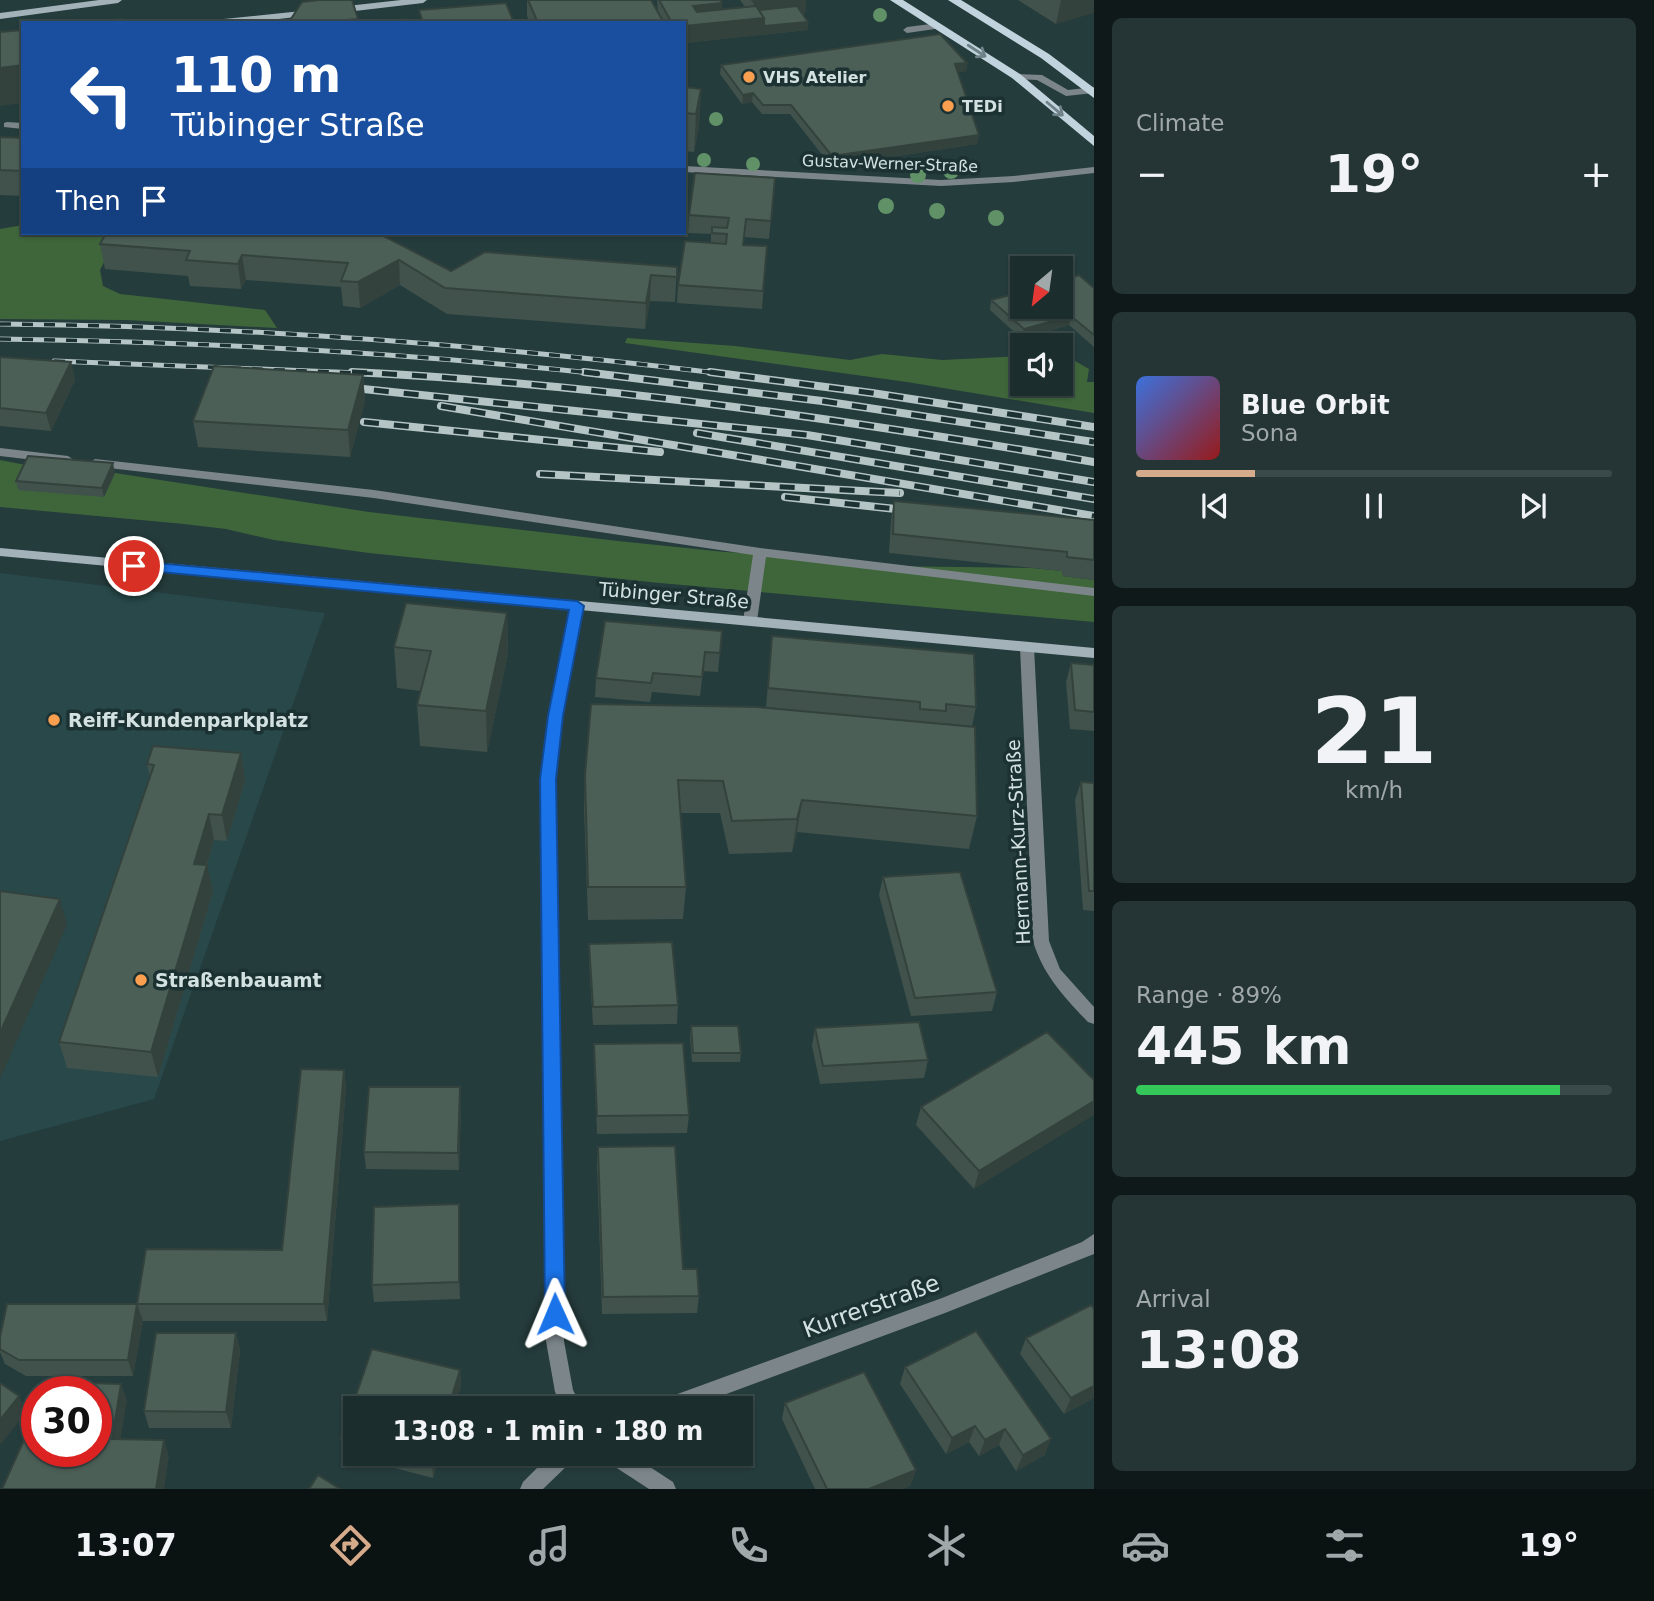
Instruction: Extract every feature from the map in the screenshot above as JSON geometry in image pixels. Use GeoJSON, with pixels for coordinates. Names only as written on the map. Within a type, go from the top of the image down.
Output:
{"type":"FeatureCollection","features":[{"type":"Feature","properties":{"kind":"main road"},"geometry":{"type":"LineString","coordinates":[[895,0],[1016,76],[1094,142]]}},
{"type":"Feature","properties":{"kind":"main road"},"geometry":{"type":"LineString","coordinates":[[953,0],[1035,49],[1092,92]]}},
{"type":"Feature","properties":{"kind":"street"},"geometry":{"type":"LineString","coordinates":[[0,16],[118,0]]}},
{"type":"Feature","properties":{"kind":"street"},"geometry":{"type":"LineString","coordinates":[[333,11],[423,0]]}},
{"type":"Feature","properties":{"kind":"street"},"geometry":{"type":"LineString","coordinates":[[232,21],[321,12]]}},
{"type":"Feature","properties":{"kind":"street"},"geometry":{"type":"LineString","coordinates":[[292,21],[297,14]]}},
{"type":"Feature","properties":{"kind":"street"},"geometry":{"type":"LineString","coordinates":[[907,30],[939,26]]}},
{"type":"Feature","properties":{"kind":"street"},"geometry":{"type":"LineString","coordinates":[[1016,76],[1039,77],[1066,93],[1092,92]]}},
{"type":"Feature","properties":{"kind":"street"},"geometry":{"type":"LineString","coordinates":[[7,125],[21,126]]}},
{"type":"Feature","properties":{"kind":"street","name":"Gustav-Werner-Straße"},"geometry":{"type":"LineString","coordinates":[[686,169],[941,183],[1014,179],[1094,170]]}},
{"type":"Feature","properties":{"kind":"street"},"geometry":{"type":"LineString","coordinates":[[0,452],[374,494],[760,552],[1094,592]]}},
{"type":"Feature","properties":{"kind":"street","name":"Tübinger Straße"},"geometry":{"type":"LineString","coordinates":[[0,552],[1094,653]]}},
{"type":"Feature","properties":{"kind":"street"},"geometry":{"type":"LineString","coordinates":[[750,621],[760,552]]}},
{"type":"Feature","properties":{"kind":"street"},"geometry":{"type":"LineString","coordinates":[[566,1396],[555,1341],[548,779],[555,716],[577,606]]}},
{"type":"Feature","properties":{"kind":"street","name":"Hermann-Kurz-Straße"},"geometry":{"type":"LineString","coordinates":[[1027,647],[1041,941],[1051,968],[1064,988],[1094,1017]]}},
{"type":"Feature","properties":{"kind":"street","name":"Kurrerstraße"},"geometry":{"type":"LineString","coordinates":[[696,1396],[945,1305],[1088,1248],[1094,1242]]}},
{"type":"Feature","properties":{"kind":"street"},"geometry":{"type":"LineString","coordinates":[[530,1489],[553,1466]]}},
{"type":"Feature","properties":{"kind":"street"},"geometry":{"type":"LineString","coordinates":[[631,1466],[666,1489]]}},
{"type":"Feature","properties":{"kind":"shaded area"},"geometry":{"type":"Polygon","coordinates":[[[0,573],[325,613],[154,1099],[0,1141],[0,573]]]}},
{"type":"Feature","properties":{"kind":"green space"},"geometry":{"type":"Polygon","coordinates":[[[21,225],[21,235],[118,235],[100,270],[103,286],[120,294],[265,310],[277,328],[126,320],[0,319],[0,229],[21,225]]]}},
{"type":"Feature","properties":{"kind":"green space"},"geometry":{"type":"Polygon","coordinates":[[[627,338],[735,346],[850,360],[882,354],[942,360],[1010,357],[1010,396],[1073,396],[1073,360],[1089,369],[1087,382],[1094,382],[1094,413],[907,382],[625,343],[627,338]]]}},
{"type":"Feature","properties":{"kind":"green space"},"geometry":{"type":"Polygon","coordinates":[[[0,460],[31,466],[115,473],[369,512],[618,541],[725,552],[843,558],[878,566],[1032,568],[1062,571],[1063,576],[1094,580],[1094,622],[660,583],[369,553],[274,540],[226,529],[0,507],[0,460]]]}},
{"type":"Feature","properties":{"kind":"building"},"geometry":{"type":"Polygon","coordinates":[[[352,0],[358,19],[290,21],[302,2],[352,0]]]}},
{"type":"Feature","properties":{"kind":"building"},"geometry":{"type":"Polygon","coordinates":[[[528,0],[651,0],[663,21],[537,21],[528,0]]]}},
{"type":"Feature","properties":{"kind":"building"},"geometry":{"type":"Polygon","coordinates":[[[659,0],[720,0],[722,3],[693,6],[697,12],[756,6],[764,18],[686,26],[686,21],[671,21],[659,0]]]}},
{"type":"Feature","properties":{"kind":"building"},"geometry":{"type":"Polygon","coordinates":[[[506,3],[513,21],[422,21],[419,10],[506,3]]]}},
{"type":"Feature","properties":{"kind":"building"},"geometry":{"type":"Polygon","coordinates":[[[797,6],[808,22],[764,26],[764,18],[759,10],[797,6]]]}},
{"type":"Feature","properties":{"kind":"building"},"geometry":{"type":"Polygon","coordinates":[[[21,30],[21,65],[0,68],[0,32],[21,30]]]}},
{"type":"Feature","properties":{"kind":"building"},"geometry":{"type":"Polygon","coordinates":[[[940,34],[967,63],[955,64],[979,135],[832,156],[791,105],[763,105],[753,93],[743,95],[721,65],[940,34]]]}},
{"type":"Feature","properties":{"kind":"building"},"geometry":{"type":"Polygon","coordinates":[[[686,87],[701,89],[696,114],[686,113],[686,87]]]}},
{"type":"Feature","properties":{"kind":"building"},"geometry":{"type":"Polygon","coordinates":[[[0,137],[21,138],[21,171],[0,170],[0,137]]]}},
{"type":"Feature","properties":{"kind":"building"},"geometry":{"type":"Polygon","coordinates":[[[695,173],[775,178],[771,221],[746,219],[743,245],[767,246],[763,291],[678,285],[685,241],[726,244],[727,234],[712,233],[712,227],[727,228],[729,218],[689,215],[695,173]]]}},
{"type":"Feature","properties":{"kind":"building"},"geometry":{"type":"Polygon","coordinates":[[[105,235],[382,235],[451,271],[485,252],[677,267],[677,277],[651,275],[646,303],[445,288],[399,260],[358,282],[341,281],[348,263],[242,255],[238,264],[186,260],[190,251],[100,244],[105,235]]]}},
{"type":"Feature","properties":{"kind":"building"},"geometry":{"type":"Polygon","coordinates":[[[1079,275],[1094,288],[1094,335],[1073,318],[1073,277],[1079,275]]]}},
{"type":"Feature","properties":{"kind":"building"},"geometry":{"type":"Polygon","coordinates":[[[1010,295],[1010,317],[991,300],[1010,295]]]}},
{"type":"Feature","properties":{"kind":"building"},"geometry":{"type":"Polygon","coordinates":[[[1013,319],[1060,319],[1024,329],[1013,319]]]}},
{"type":"Feature","properties":{"kind":"building"},"geometry":{"type":"Polygon","coordinates":[[[0,357],[71,362],[46,413],[0,408],[0,357]]]}},
{"type":"Feature","properties":{"kind":"building"},"geometry":{"type":"Polygon","coordinates":[[[214,366],[363,375],[348,430],[193,421],[214,366]]]}},
{"type":"Feature","properties":{"kind":"building"},"geometry":{"type":"Polygon","coordinates":[[[28,456],[113,463],[102,488],[16,481],[28,456]]]}},
{"type":"Feature","properties":{"kind":"building"},"geometry":{"type":"Polygon","coordinates":[[[894,501],[1094,520],[1094,560],[1067,557],[1067,552],[893,534],[894,501]]]}},
{"type":"Feature","properties":{"kind":"building"},"geometry":{"type":"Polygon","coordinates":[[[406,603],[507,613],[486,711],[417,705],[431,651],[394,647],[406,603]]]}},
{"type":"Feature","properties":{"kind":"building"},"geometry":{"type":"Polygon","coordinates":[[[605,621],[722,631],[720,653],[705,652],[702,677],[653,673],[651,683],[596,678],[605,621]]]}},
{"type":"Feature","properties":{"kind":"building"},"geometry":{"type":"Polygon","coordinates":[[[772,636],[974,654],[976,707],[946,704],[946,711],[920,709],[920,702],[768,688],[772,636]]]}},
{"type":"Feature","properties":{"kind":"building"},"geometry":{"type":"Polygon","coordinates":[[[1071,663],[1094,665],[1094,712],[1075,710],[1071,663]]]}},
{"type":"Feature","properties":{"kind":"building"},"geometry":{"type":"Polygon","coordinates":[[[591,704],[757,707],[975,727],[977,816],[802,800],[797,819],[732,821],[723,781],[678,780],[686,887],[588,887],[585,775],[591,704]]]}},
{"type":"Feature","properties":{"kind":"building","name":"Straßenbauamt"},"geometry":{"type":"Polygon","coordinates":[[[153,746],[241,753],[222,815],[209,814],[194,864],[207,865],[151,1052],[59,1042],[154,765],[147,764],[153,746]]]}},
{"type":"Feature","properties":{"kind":"building"},"geometry":{"type":"Polygon","coordinates":[[[1081,782],[1094,783],[1094,891],[1089,891],[1081,782]]]}},
{"type":"Feature","properties":{"kind":"building"},"geometry":{"type":"Polygon","coordinates":[[[960,872],[997,992],[915,998],[883,877],[960,872]]]}},
{"type":"Feature","properties":{"kind":"building"},"geometry":{"type":"Polygon","coordinates":[[[0,891],[60,899],[0,1033],[0,891]]]}},
{"type":"Feature","properties":{"kind":"building"},"geometry":{"type":"Polygon","coordinates":[[[672,942],[678,1005],[593,1007],[589,944],[672,942]]]}},
{"type":"Feature","properties":{"kind":"building"},"geometry":{"type":"Polygon","coordinates":[[[919,1022],[928,1060],[823,1066],[815,1028],[919,1022]]]}},
{"type":"Feature","properties":{"kind":"building"},"geometry":{"type":"Polygon","coordinates":[[[691,1026],[738,1026],[741,1053],[693,1053],[691,1026]]]}},
{"type":"Feature","properties":{"kind":"building"},"geometry":{"type":"Polygon","coordinates":[[[1047,1032],[1094,1080],[1094,1101],[979,1171],[921,1107],[1047,1032]]]}},
{"type":"Feature","properties":{"kind":"building"},"geometry":{"type":"Polygon","coordinates":[[[683,1043],[689,1115],[597,1116],[594,1044],[683,1043]]]}},
{"type":"Feature","properties":{"kind":"building"},"geometry":{"type":"Polygon","coordinates":[[[301,1069],[344,1070],[324,1304],[137,1304],[146,1249],[282,1250],[301,1069]]]}},
{"type":"Feature","properties":{"kind":"building"},"geometry":{"type":"Polygon","coordinates":[[[369,1087],[460,1087],[458,1153],[364,1152],[369,1087]]]}},
{"type":"Feature","properties":{"kind":"building"},"geometry":{"type":"Polygon","coordinates":[[[675,1146],[683,1269],[697,1269],[699,1296],[603,1297],[598,1147],[675,1146]]]}},
{"type":"Feature","properties":{"kind":"building"},"geometry":{"type":"Polygon","coordinates":[[[459,1204],[459,1282],[372,1285],[374,1207],[459,1204]]]}},
{"type":"Feature","properties":{"kind":"building"},"geometry":{"type":"Polygon","coordinates":[[[7,1304],[137,1304],[128,1360],[19,1360],[0,1349],[7,1304]]]}},
{"type":"Feature","properties":{"kind":"building"},"geometry":{"type":"Polygon","coordinates":[[[1091,1305],[1094,1309],[1094,1386],[1071,1398],[1026,1338],[1091,1305]]]}},
{"type":"Feature","properties":{"kind":"building"},"geometry":{"type":"Polygon","coordinates":[[[976,1331],[1051,1439],[1023,1455],[1005,1429],[985,1440],[975,1426],[952,1438],[905,1367],[976,1331]]]}},
{"type":"Feature","properties":{"kind":"building"},"geometry":{"type":"Polygon","coordinates":[[[156,1333],[236,1333],[226,1412],[144,1411],[156,1333]]]}},
{"type":"Feature","properties":{"kind":"building"},"geometry":{"type":"Polygon","coordinates":[[[372,1349],[460,1370],[452,1396],[356,1396],[372,1349]]]}},
{"type":"Feature","properties":{"kind":"building"},"geometry":{"type":"Polygon","coordinates":[[[864,1372],[916,1470],[869,1489],[827,1489],[785,1403],[864,1372]]]}},
{"type":"Feature","properties":{"kind":"building"},"geometry":{"type":"Polygon","coordinates":[[[0,1383],[19,1396],[0,1420],[0,1383]]]}},
{"type":"Feature","properties":{"kind":"building"},"geometry":{"type":"Polygon","coordinates":[[[112,1384],[121,1384],[112,1439],[112,1384]]]}},
{"type":"Feature","properties":{"kind":"building"},"geometry":{"type":"Polygon","coordinates":[[[112,1439],[164,1440],[156,1489],[2,1489],[21,1447],[21,1467],[112,1467],[112,1439]]]}},
{"type":"Feature","properties":{"kind":"building"},"geometry":{"type":"Polygon","coordinates":[[[318,1475],[340,1489],[309,1489],[318,1475]]]}},
{"type":"Feature","properties":{"kind":"railway"},"geometry":{"type":"LineString","coordinates":[[0,324],[182,329],[363,339],[544,354],[725,374]]}},
{"type":"Feature","properties":{"kind":"railway"},"geometry":{"type":"LineString","coordinates":[[0,339],[300,349],[600,374]]}},
{"type":"Feature","properties":{"kind":"railway"},"geometry":{"type":"LineString","coordinates":[[54,361],[381,374]]}},
{"type":"Feature","properties":{"kind":"railway"},"geometry":{"type":"LineString","coordinates":[[352,372],[381,374]]}},
{"type":"Feature","properties":{"kind":"railway"},"geometry":{"type":"LineString","coordinates":[[584,372],[822,401],[1094,442]]}},
{"type":"Feature","properties":{"kind":"railway"},"geometry":{"type":"LineString","coordinates":[[710,372],[872,393],[1094,427]]}},
{"type":"Feature","properties":{"kind":"railway"},"geometry":{"type":"LineString","coordinates":[[381,374],[385,374]]}},
{"type":"Feature","properties":{"kind":"railway"},"geometry":{"type":"LineString","coordinates":[[381,374],[539,385],[724,406],[1094,462]]}},
{"type":"Feature","properties":{"kind":"railway"},"geometry":{"type":"LineString","coordinates":[[344,387],[807,435],[1094,482]]}},
{"type":"Feature","properties":{"kind":"railway"},"geometry":{"type":"LineString","coordinates":[[441,406],[1094,516]]}},
{"type":"Feature","properties":{"kind":"railway"},"geometry":{"type":"LineString","coordinates":[[364,422],[660,452]]}},
{"type":"Feature","properties":{"kind":"railway"},"geometry":{"type":"LineString","coordinates":[[697,433],[1094,499]]}},
{"type":"Feature","properties":{"kind":"railway"},"geometry":{"type":"LineString","coordinates":[[540,474],[900,493]]}},
{"type":"Feature","properties":{"kind":"railway"},"geometry":{"type":"LineString","coordinates":[[785,497],[914,511]]}},
{"type":"Feature","properties":{"kind":"place","name":"VHS Atelier"},"geometry":{"type":"Point","coordinates":[749,77]}},
{"type":"Feature","properties":{"kind":"place","name":"TEDi"},"geometry":{"type":"Point","coordinates":[948,106]}},
{"type":"Feature","properties":{"kind":"place","name":"Reiff-Kundenparkplatz"},"geometry":{"type":"Point","coordinates":[54,720]}},
{"type":"Feature","properties":{"kind":"place","name":"Straßenbauamt"},"geometry":{"type":"Point","coordinates":[141,980]}},
{"type":"Feature","properties":{"kind":"route"},"geometry":{"type":"LineString","coordinates":[[134,566],[577,606],[555,716],[548,779],[555,1314]]}}]}
